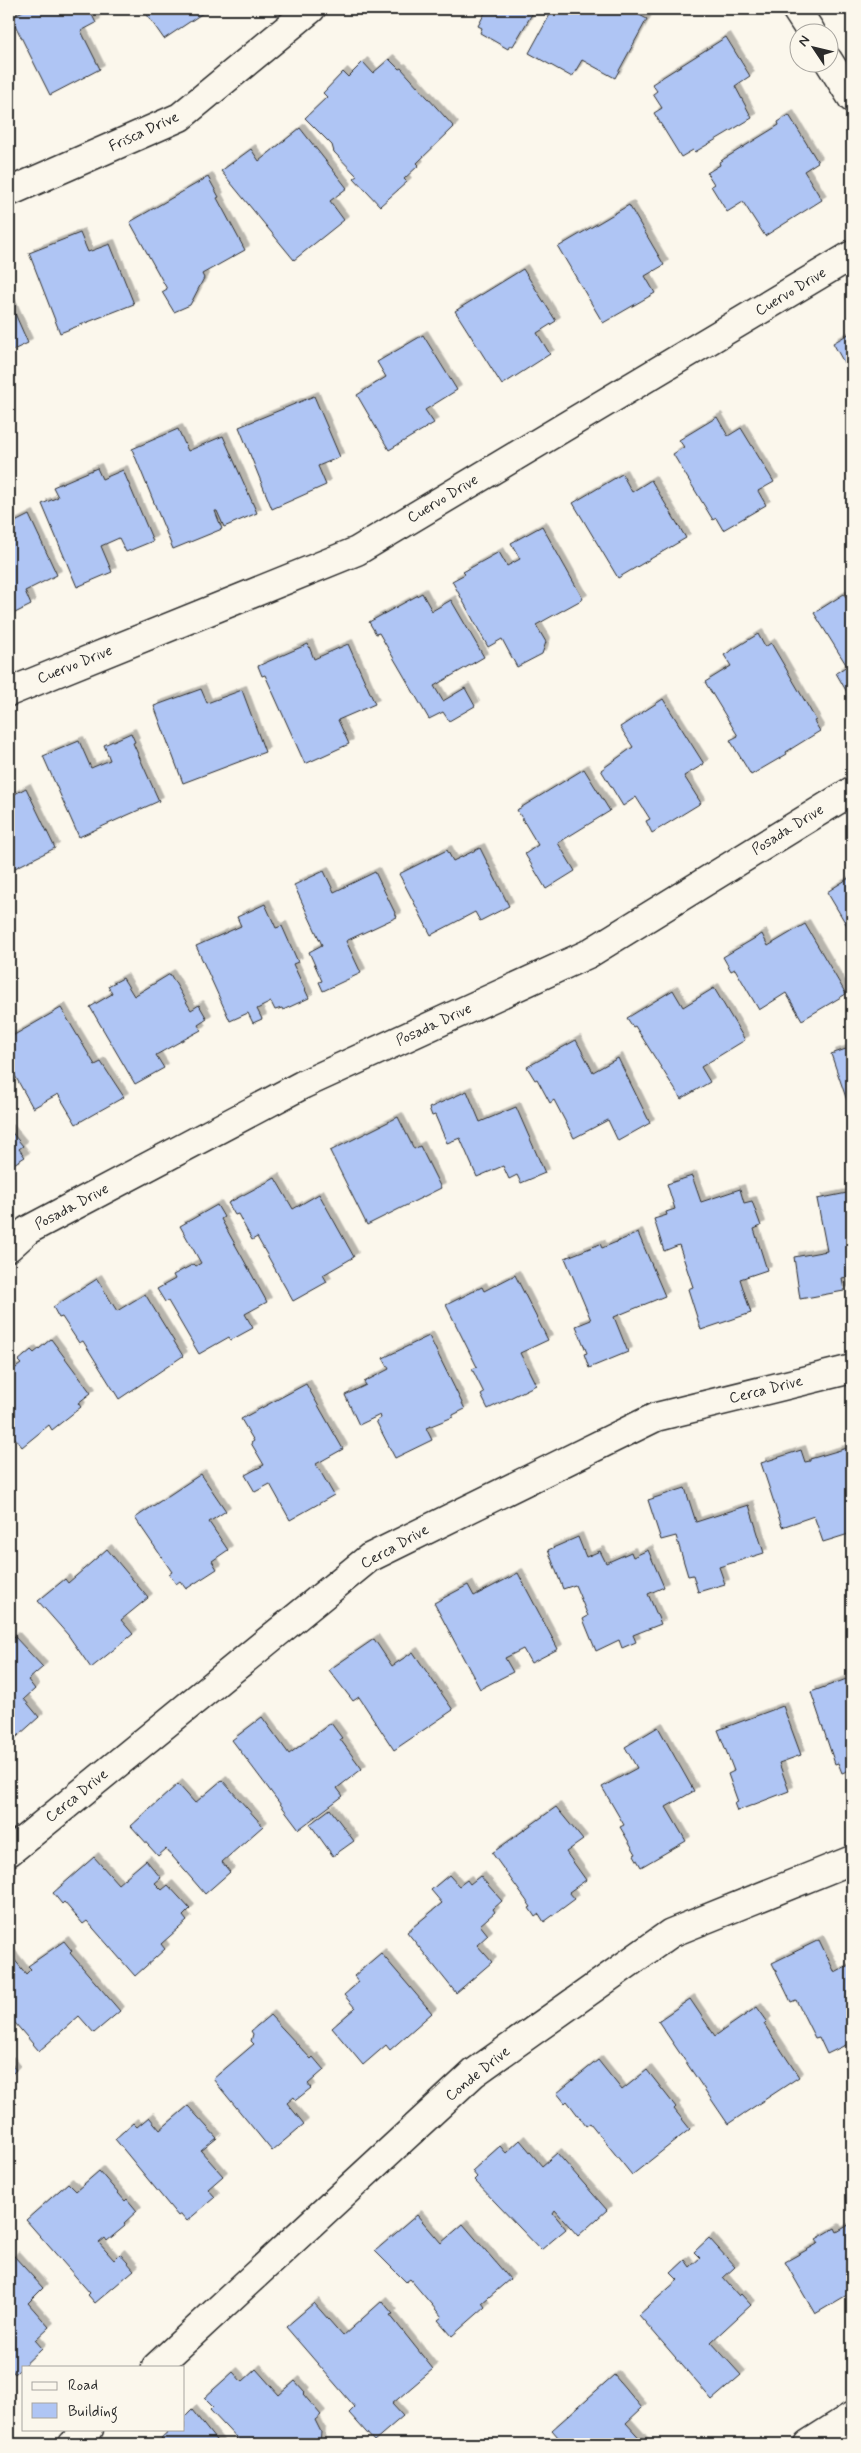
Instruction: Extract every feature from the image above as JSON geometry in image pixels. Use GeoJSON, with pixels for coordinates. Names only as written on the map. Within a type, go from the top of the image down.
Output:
{"type":"FeatureCollection","features":[{"type":"Feature","properties":{"kind":"street","name":"Frisca Drive"},"geometry":{"type":"LineString","coordinates":[[9,192],[180,117],[311,9]]}},
{"type":"Feature","properties":{"kind":"street"},"geometry":{"type":"LineString","coordinates":[[796,9],[804,22]]}},
{"type":"Feature","properties":{"kind":"street"},"geometry":{"type":"LineString","coordinates":[[836,72],[852,98]]}},
{"type":"Feature","properties":{"kind":"street","name":"Cuervo Drive"},"geometry":{"type":"LineString","coordinates":[[9,692],[357,551],[852,255]]}},
{"type":"Feature","properties":{"kind":"street","name":"Posada Drive"},"geometry":{"type":"LineString","coordinates":[[9,1247],[28,1230],[302,1085],[588,954],[852,791]]}},
{"type":"Feature","properties":{"kind":"street","name":"Cerca Drive"},"geometry":{"type":"LineString","coordinates":[[9,1852],[369,1558],[656,1417],[852,1369]]}},
{"type":"Feature","properties":{"kind":"street","name":"Conde Drive"},"geometry":{"type":"LineString","coordinates":[[157,2366],[474,2073],[672,1932],[852,1860]]}},
{"type":"Feature","properties":{"kind":"street"},"geometry":{"type":"LineString","coordinates":[[808,2444],[852,2416]]}},
{"type":"Feature","properties":{"kind":"street"},"geometry":{"type":"LineString","coordinates":[[73,2444],[88,2430]]}},
{"type":"Feature","properties":{"kind":"building"},"geometry":{"type":"Polygon","coordinates":[[[27,9],[89,9],[96,23],[81,31],[100,69],[50,95],[11,17],[27,9]]]}},
{"type":"Feature","properties":{"kind":"building"},"geometry":{"type":"Polygon","coordinates":[[[143,9],[209,9],[164,39],[143,9]]]}},
{"type":"Feature","properties":{"kind":"building"},"geometry":{"type":"Polygon","coordinates":[[[487,9],[535,9],[513,46],[510,45],[508,49],[480,33],[482,28],[478,26],[487,9]]]}},
{"type":"Feature","properties":{"kind":"building"},"geometry":{"type":"Polygon","coordinates":[[[553,9],[628,9],[647,19],[615,78],[582,60],[572,77],[529,53],[553,9]]]}},
{"type":"Feature","properties":{"kind":"building"},"geometry":{"type":"Polygon","coordinates":[[[726,37],[750,76],[735,86],[752,118],[695,152],[693,150],[681,157],[654,113],[662,108],[653,94],[657,91],[652,84],[726,37]]]}},
{"type":"Feature","properties":{"kind":"building"},"geometry":{"type":"Polygon","coordinates":[[[389,59],[399,69],[401,68],[454,127],[417,163],[419,165],[404,179],[407,182],[380,206],[354,178],[357,176],[334,152],[332,145],[305,118],[327,97],[323,93],[343,72],[348,77],[363,62],[373,73],[389,59]]]}},
{"type":"Feature","properties":{"kind":"building"},"geometry":{"type":"Polygon","coordinates":[[[789,115],[818,162],[804,171],[822,200],[765,236],[743,202],[727,212],[711,186],[714,184],[707,173],[720,165],[719,162],[779,125],[778,122],[789,115]]]}},
{"type":"Feature","properties":{"kind":"building"},"geometry":{"type":"Polygon","coordinates":[[[300,128],[347,188],[330,201],[344,220],[294,260],[221,171],[251,149],[259,161],[300,128]]]}},
{"type":"Feature","properties":{"kind":"building"},"geometry":{"type":"Polygon","coordinates":[[[208,177],[245,250],[202,274],[204,278],[190,305],[174,312],[162,292],[167,289],[130,222],[208,177]]]}},
{"type":"Feature","properties":{"kind":"building"},"geometry":{"type":"Polygon","coordinates":[[[629,205],[664,265],[645,276],[655,293],[603,323],[558,247],[629,205]]]}},
{"type":"Feature","properties":{"kind":"building"},"geometry":{"type":"Polygon","coordinates":[[[80,233],[88,252],[110,244],[134,304],[60,333],[29,253],[80,233]]]}},
{"type":"Feature","properties":{"kind":"building"},"geometry":{"type":"Polygon","coordinates":[[[523,269],[556,321],[537,333],[550,354],[502,385],[455,311],[523,269]]]}},
{"type":"Feature","properties":{"kind":"building"},"geometry":{"type":"Polygon","coordinates":[[[9,300],[28,343],[9,352],[9,300]]]}},
{"type":"Feature","properties":{"kind":"building"},"geometry":{"type":"Polygon","coordinates":[[[852,332],[852,377],[833,343],[852,332]]]}},
{"type":"Feature","properties":{"kind":"building"},"geometry":{"type":"Polygon","coordinates":[[[423,335],[457,390],[425,410],[434,423],[389,450],[357,395],[386,377],[377,362],[423,335]]]}},
{"type":"Feature","properties":{"kind":"building"},"geometry":{"type":"Polygon","coordinates":[[[314,396],[340,457],[318,466],[326,485],[272,509],[239,427],[314,396]]]}},
{"type":"Feature","properties":{"kind":"building"},"geometry":{"type":"Polygon","coordinates":[[[717,417],[728,436],[741,428],[774,482],[758,491],[766,505],[723,530],[716,518],[713,520],[673,454],[684,447],[679,440],[717,417]]]}},
{"type":"Feature","properties":{"kind":"building"},"geometry":{"type":"Polygon","coordinates":[[[178,429],[188,451],[223,436],[257,513],[224,527],[217,511],[215,511],[222,529],[173,549],[132,449],[178,429]]]}},
{"type":"Feature","properties":{"kind":"building"},"geometry":{"type":"Polygon","coordinates":[[[97,468],[102,479],[123,470],[153,541],[126,552],[119,538],[101,546],[112,572],[77,587],[42,504],[58,497],[53,487],[97,468]]]}},
{"type":"Feature","properties":{"kind":"building"},"geometry":{"type":"Polygon","coordinates":[[[622,474],[632,492],[651,480],[686,538],[618,578],[573,503],[622,474]]]}},
{"type":"Feature","properties":{"kind":"building"},"geometry":{"type":"Polygon","coordinates":[[[29,515],[57,575],[25,591],[31,605],[9,616],[9,525],[29,515]]]}},
{"type":"Feature","properties":{"kind":"building"},"geometry":{"type":"Polygon","coordinates":[[[542,526],[583,599],[536,625],[546,642],[542,654],[517,667],[502,639],[488,647],[452,581],[465,574],[463,572],[499,552],[507,566],[520,559],[511,543],[542,526]]]}},
{"type":"Feature","properties":{"kind":"building"},"geometry":{"type":"Polygon","coordinates":[[[422,593],[432,611],[451,600],[484,657],[434,686],[443,701],[465,688],[475,706],[449,721],[443,712],[429,719],[379,633],[376,634],[369,622],[422,593]]]}},
{"type":"Feature","properties":{"kind":"building"},"geometry":{"type":"Polygon","coordinates":[[[844,594],[852,608],[852,701],[836,673],[847,666],[814,613],[844,594]]]}},
{"type":"Feature","properties":{"kind":"building"},"geometry":{"type":"Polygon","coordinates":[[[758,634],[765,647],[771,643],[816,720],[814,721],[820,731],[786,752],[787,754],[751,775],[730,740],[738,736],[705,682],[731,666],[724,655],[758,634]]]}},
{"type":"Feature","properties":{"kind":"building"},"geometry":{"type":"Polygon","coordinates":[[[308,644],[314,659],[348,644],[375,704],[338,720],[349,744],[305,764],[265,675],[262,676],[258,666],[308,644]]]}},
{"type":"Feature","properties":{"kind":"building"},"geometry":{"type":"Polygon","coordinates":[[[201,689],[207,703],[242,690],[265,752],[183,783],[154,706],[201,689]]]}},
{"type":"Feature","properties":{"kind":"building"},"geometry":{"type":"Polygon","coordinates":[[[663,699],[704,764],[684,776],[701,803],[652,833],[646,821],[650,819],[636,797],[623,806],[601,770],[633,747],[620,727],[663,699]]]}},
{"type":"Feature","properties":{"kind":"building"},"geometry":{"type":"Polygon","coordinates":[[[131,733],[135,742],[133,743],[159,801],[79,837],[43,756],[79,741],[91,768],[110,760],[104,745],[131,733]]]}},
{"type":"Feature","properties":{"kind":"building"},"geometry":{"type":"Polygon","coordinates":[[[584,769],[610,811],[558,843],[575,871],[546,889],[525,854],[538,845],[517,810],[584,769]]]}},
{"type":"Feature","properties":{"kind":"building"},"geometry":{"type":"Polygon","coordinates":[[[26,788],[55,848],[9,871],[9,797],[26,788]]]}},
{"type":"Feature","properties":{"kind":"building"},"geometry":{"type":"Polygon","coordinates":[[[480,848],[509,906],[480,921],[475,912],[431,935],[399,874],[447,850],[453,861],[480,848]]]}},
{"type":"Feature","properties":{"kind":"building"},"geometry":{"type":"Polygon","coordinates":[[[324,871],[334,892],[375,872],[397,917],[346,941],[361,973],[323,991],[319,982],[322,981],[309,952],[322,945],[294,885],[324,871]]]}},
{"type":"Feature","properties":{"kind":"building"},"geometry":{"type":"Polygon","coordinates":[[[852,876],[852,934],[827,892],[852,876]]]}},
{"type":"Feature","properties":{"kind":"building"},"geometry":{"type":"Polygon","coordinates":[[[265,904],[276,928],[282,926],[298,962],[293,964],[309,998],[283,1010],[282,1008],[275,1010],[271,1002],[257,1009],[262,1019],[253,1023],[248,1013],[230,1021],[196,946],[241,926],[237,917],[265,904]]]}},
{"type":"Feature","properties":{"kind":"building"},"geometry":{"type":"Polygon","coordinates":[[[805,924],[846,994],[802,1020],[786,993],[759,1010],[735,969],[731,971],[723,957],[762,934],[768,946],[805,924]]]}},
{"type":"Feature","properties":{"kind":"building"},"geometry":{"type":"Polygon","coordinates":[[[170,974],[191,1010],[199,1005],[207,1019],[198,1025],[201,1030],[156,1055],[164,1068],[135,1084],[90,1007],[112,994],[108,986],[123,978],[134,996],[170,974]]]}},
{"type":"Feature","properties":{"kind":"building"},"geometry":{"type":"Polygon","coordinates":[[[714,988],[745,1040],[701,1067],[710,1082],[681,1099],[635,1026],[633,1027],[627,1018],[673,990],[683,1007],[714,988]]]}},
{"type":"Feature","properties":{"kind":"building"},"geometry":{"type":"Polygon","coordinates":[[[61,1008],[95,1065],[101,1062],[124,1097],[76,1124],[58,1094],[33,1108],[9,1065],[9,1038],[61,1008]]]}},
{"type":"Feature","properties":{"kind":"building"},"geometry":{"type":"Polygon","coordinates":[[[576,1040],[593,1072],[618,1058],[650,1123],[618,1141],[608,1120],[574,1138],[554,1100],[550,1103],[537,1079],[535,1080],[527,1067],[576,1040]]]}},
{"type":"Feature","properties":{"kind":"building"},"geometry":{"type":"Polygon","coordinates":[[[852,1047],[852,1115],[831,1054],[852,1047]]]}},
{"type":"Feature","properties":{"kind":"building"},"geometry":{"type":"Polygon","coordinates":[[[467,1091],[480,1122],[516,1107],[545,1173],[521,1183],[517,1175],[509,1179],[503,1166],[477,1177],[460,1138],[447,1143],[435,1115],[432,1116],[429,1108],[467,1091]]]}},
{"type":"Feature","properties":{"kind":"building"},"geometry":{"type":"Polygon","coordinates":[[[398,1117],[414,1149],[420,1146],[441,1188],[367,1225],[330,1151],[398,1117]]]}},
{"type":"Feature","properties":{"kind":"building"},"geometry":{"type":"Polygon","coordinates":[[[9,1129],[23,1146],[19,1149],[25,1157],[9,1167],[9,1129]]]}},
{"type":"Feature","properties":{"kind":"building"},"geometry":{"type":"Polygon","coordinates":[[[692,1176],[701,1202],[740,1189],[744,1203],[752,1201],[761,1226],[754,1229],[767,1270],[740,1279],[751,1313],[701,1330],[688,1289],[693,1287],[679,1245],[664,1251],[654,1219],[667,1215],[666,1212],[675,1209],[667,1184],[692,1176]]]}},
{"type":"Feature","properties":{"kind":"building"},"geometry":{"type":"Polygon","coordinates":[[[275,1178],[293,1209],[319,1194],[354,1257],[323,1275],[327,1282],[293,1301],[257,1237],[252,1240],[238,1214],[235,1215],[228,1203],[275,1178]]]}},
{"type":"Feature","properties":{"kind":"building"},"geometry":{"type":"Polygon","coordinates":[[[852,1192],[852,1276],[842,1278],[844,1291],[800,1299],[794,1257],[827,1251],[817,1199],[852,1192]]]}},
{"type":"Feature","properties":{"kind":"building"},"geometry":{"type":"Polygon","coordinates":[[[217,1205],[224,1217],[221,1219],[267,1302],[245,1314],[253,1328],[231,1340],[229,1337],[199,1354],[168,1301],[165,1302],[157,1289],[175,1279],[173,1275],[194,1264],[196,1266],[201,1263],[180,1226],[217,1205]]]}},
{"type":"Feature","properties":{"kind":"building"},"geometry":{"type":"Polygon","coordinates":[[[638,1233],[665,1296],[614,1317],[628,1352],[589,1368],[584,1354],[587,1353],[576,1326],[591,1320],[565,1258],[600,1244],[602,1248],[638,1233]]]}},
{"type":"Feature","properties":{"kind":"building"},"geometry":{"type":"Polygon","coordinates":[[[515,1275],[548,1340],[520,1353],[536,1385],[488,1409],[481,1395],[484,1393],[472,1369],[477,1367],[446,1305],[482,1287],[484,1291],[515,1275]]]}},
{"type":"Feature","properties":{"kind":"building"},"geometry":{"type":"Polygon","coordinates":[[[97,1279],[117,1311],[145,1294],[183,1356],[119,1399],[83,1341],[79,1343],[62,1317],[59,1318],[53,1307],[97,1279]]]}},
{"type":"Feature","properties":{"kind":"building"},"geometry":{"type":"Polygon","coordinates":[[[429,1336],[465,1409],[453,1415],[453,1417],[426,1428],[432,1440],[395,1458],[376,1421],[381,1418],[380,1415],[359,1425],[345,1395],[366,1385],[364,1382],[389,1369],[383,1358],[429,1336]]]}},
{"type":"Feature","properties":{"kind":"building"},"geometry":{"type":"Polygon","coordinates":[[[51,1339],[91,1393],[78,1403],[81,1407],[52,1430],[49,1425],[22,1447],[9,1430],[9,1364],[13,1370],[21,1364],[18,1361],[31,1350],[34,1353],[51,1339]]]}},
{"type":"Feature","properties":{"kind":"building"},"geometry":{"type":"Polygon","coordinates":[[[306,1384],[343,1449],[316,1464],[334,1495],[290,1520],[270,1484],[255,1492],[245,1475],[264,1465],[251,1443],[254,1441],[241,1419],[306,1384]]]}},
{"type":"Feature","properties":{"kind":"building"},"geometry":{"type":"Polygon","coordinates":[[[847,1448],[852,1466],[852,1533],[823,1542],[814,1516],[782,1527],[761,1463],[801,1450],[805,1462],[847,1448]]]}},
{"type":"Feature","properties":{"kind":"building"},"geometry":{"type":"Polygon","coordinates":[[[201,1474],[226,1511],[209,1522],[228,1550],[212,1561],[217,1569],[186,1589],[180,1581],[176,1584],[169,1574],[172,1572],[135,1518],[201,1474]]]}},
{"type":"Feature","properties":{"kind":"building"},"geometry":{"type":"Polygon","coordinates":[[[685,1488],[696,1522],[749,1505],[764,1553],[719,1567],[725,1584],[698,1592],[693,1575],[688,1576],[676,1536],[661,1540],[648,1500],[685,1488]]]}},
{"type":"Feature","properties":{"kind":"building"},"geometry":{"type":"Polygon","coordinates":[[[578,1537],[586,1557],[600,1551],[606,1563],[631,1552],[633,1557],[648,1550],[664,1587],[648,1594],[661,1624],[633,1635],[636,1642],[622,1648],[619,1640],[596,1651],[583,1619],[588,1616],[575,1585],[563,1589],[548,1550],[578,1537]]]}},
{"type":"Feature","properties":{"kind":"building"},"geometry":{"type":"Polygon","coordinates":[[[107,1549],[148,1598],[121,1620],[133,1634],[91,1668],[68,1635],[38,1601],[65,1579],[68,1583],[107,1549]]]}},
{"type":"Feature","properties":{"kind":"building"},"geometry":{"type":"Polygon","coordinates":[[[518,1573],[558,1649],[531,1663],[523,1649],[505,1658],[513,1672],[480,1689],[434,1603],[468,1585],[474,1596],[518,1573]]]}},
{"type":"Feature","properties":{"kind":"building"},"geometry":{"type":"Polygon","coordinates":[[[14,1636],[43,1667],[28,1680],[35,1689],[24,1699],[39,1717],[9,1744],[9,1640],[14,1636]]]}},
{"type":"Feature","properties":{"kind":"building"},"geometry":{"type":"Polygon","coordinates":[[[374,1639],[392,1666],[413,1652],[453,1710],[394,1750],[359,1697],[353,1701],[329,1670],[374,1639]]]}},
{"type":"Feature","properties":{"kind":"building"},"geometry":{"type":"Polygon","coordinates":[[[852,1677],[852,1769],[842,1773],[838,1763],[835,1764],[811,1692],[852,1677]]]}},
{"type":"Feature","properties":{"kind":"building"},"geometry":{"type":"Polygon","coordinates":[[[783,1706],[801,1755],[779,1763],[789,1791],[737,1811],[734,1803],[738,1802],[728,1774],[734,1771],[718,1730],[783,1706]]]}},
{"type":"Feature","properties":{"kind":"building"},"geometry":{"type":"Polygon","coordinates":[[[262,1717],[289,1754],[331,1723],[362,1769],[337,1788],[343,1796],[299,1829],[232,1740],[262,1717]]]}},
{"type":"Feature","properties":{"kind":"building"},"geometry":{"type":"Polygon","coordinates":[[[658,1727],[694,1791],[666,1807],[686,1841],[641,1867],[634,1855],[636,1854],[620,1827],[624,1825],[602,1787],[637,1768],[625,1747],[658,1727]]]}},
{"type":"Feature","properties":{"kind":"building"},"geometry":{"type":"Polygon","coordinates":[[[222,1780],[263,1826],[222,1862],[230,1872],[205,1894],[166,1849],[158,1856],[131,1826],[178,1784],[195,1803],[222,1780]]]}},
{"type":"Feature","properties":{"kind":"building"},"geometry":{"type":"Polygon","coordinates":[[[556,1807],[583,1840],[566,1852],[586,1880],[569,1892],[575,1899],[544,1922],[539,1914],[535,1917],[529,1908],[531,1907],[492,1853],[556,1807]]]}},
{"type":"Feature","properties":{"kind":"building"},"geometry":{"type":"Polygon","coordinates":[[[330,1809],[354,1841],[333,1856],[310,1824],[330,1809]]]}},
{"type":"Feature","properties":{"kind":"building"},"geometry":{"type":"Polygon","coordinates":[[[94,1857],[118,1884],[146,1860],[161,1878],[155,1883],[162,1890],[168,1885],[190,1909],[183,1916],[187,1921],[161,1944],[165,1949],[135,1976],[87,1921],[83,1924],[64,1902],[62,1904],[53,1893],[94,1857]]]}},
{"type":"Feature","properties":{"kind":"building"},"geometry":{"type":"Polygon","coordinates":[[[449,1875],[459,1886],[467,1880],[470,1884],[480,1876],[502,1901],[493,1909],[495,1912],[480,1925],[488,1935],[477,1945],[492,1962],[456,1993],[407,1932],[442,1903],[431,1890],[449,1875]]]}},
{"type":"Feature","properties":{"kind":"building"},"geometry":{"type":"Polygon","coordinates":[[[819,1940],[835,1973],[852,1964],[852,2042],[827,2054],[819,2037],[815,2038],[796,2000],[791,2002],[772,1963],[819,1940]]]}},
{"type":"Feature","properties":{"kind":"building"},"geometry":{"type":"Polygon","coordinates":[[[64,1941],[72,1951],[70,1953],[120,2011],[94,2033],[79,2016],[39,2051],[9,2016],[9,1953],[26,1974],[31,1969],[28,1966],[64,1941]]]}},
{"type":"Feature","properties":{"kind":"building"},"geometry":{"type":"Polygon","coordinates":[[[381,1953],[432,2013],[390,2050],[386,2045],[363,2065],[332,2028],[355,2008],[344,1995],[359,1982],[354,1976],[381,1953]]]}},
{"type":"Feature","properties":{"kind":"building"},"geometry":{"type":"Polygon","coordinates":[[[690,1999],[715,2036],[757,2007],[767,2021],[764,2024],[799,2077],[728,2124],[658,2021],[690,1999]]]}},
{"type":"Feature","properties":{"kind":"building"},"geometry":{"type":"Polygon","coordinates":[[[270,2015],[311,2059],[313,2057],[324,2070],[308,2084],[311,2088],[296,2100],[294,2097],[287,2103],[304,2124],[272,2151],[213,2079],[254,2044],[251,2041],[253,2034],[251,2031],[270,2015]]]}},
{"type":"Feature","properties":{"kind":"building"},"geometry":{"type":"Polygon","coordinates":[[[598,2060],[622,2090],[647,2070],[676,2107],[674,2109],[690,2129],[632,2175],[590,2123],[586,2126],[567,2101],[565,2103],[557,2093],[598,2060]]]}},
{"type":"Feature","properties":{"kind":"building"},"geometry":{"type":"Polygon","coordinates":[[[9,2061],[16,2070],[9,2077],[9,2061]]]}},
{"type":"Feature","properties":{"kind":"building"},"geometry":{"type":"Polygon","coordinates":[[[188,2106],[217,2138],[201,2151],[223,2176],[208,2189],[215,2197],[187,2221],[181,2214],[178,2216],[115,2139],[133,2123],[137,2127],[149,2117],[160,2130],[188,2106]]]}},
{"type":"Feature","properties":{"kind":"building"},"geometry":{"type":"Polygon","coordinates":[[[520,2140],[542,2166],[557,2153],[607,2210],[578,2236],[555,2210],[553,2213],[566,2229],[541,2250],[474,2180],[477,2177],[472,2171],[500,2146],[506,2153],[520,2140]]]}},
{"type":"Feature","properties":{"kind":"building"},"geometry":{"type":"Polygon","coordinates":[[[99,2171],[125,2201],[127,2199],[137,2211],[124,2223],[125,2226],[107,2241],[105,2238],[99,2243],[114,2260],[120,2254],[134,2270],[95,2303],[88,2295],[90,2293],[26,2220],[68,2183],[76,2191],[99,2171]]]}},
{"type":"Feature","properties":{"kind":"building"},"geometry":{"type":"Polygon","coordinates":[[[417,2215],[441,2243],[463,2224],[510,2279],[482,2303],[485,2307],[452,2336],[438,2320],[442,2317],[410,2279],[406,2282],[375,2251],[417,2215]]]}},
{"type":"Feature","properties":{"kind":"building"},"geometry":{"type":"Polygon","coordinates":[[[852,2223],[852,2292],[815,2314],[785,2262],[819,2243],[816,2239],[835,2228],[837,2232],[852,2223]]]}},
{"type":"Feature","properties":{"kind":"building"},"geometry":{"type":"Polygon","coordinates":[[[709,2238],[735,2267],[723,2278],[739,2296],[741,2294],[751,2305],[711,2342],[741,2375],[712,2400],[639,2315],[678,2280],[671,2273],[685,2260],[690,2267],[700,2258],[694,2252],[709,2238]]]}},
{"type":"Feature","properties":{"kind":"building"},"geometry":{"type":"Polygon","coordinates":[[[14,2256],[43,2288],[28,2303],[49,2327],[35,2340],[42,2348],[15,2374],[9,2367],[9,2259],[10,2261],[14,2256]]]}},
{"type":"Feature","properties":{"kind":"building"},"geometry":{"type":"Polygon","coordinates":[[[382,2301],[393,2314],[390,2315],[433,2369],[392,2404],[403,2416],[374,2441],[349,2413],[355,2407],[286,2327],[314,2303],[343,2336],[382,2301]]]}},
{"type":"Feature","properties":{"kind":"building"},"geometry":{"type":"Polygon","coordinates":[[[256,2369],[279,2395],[295,2381],[305,2392],[303,2394],[321,2415],[315,2420],[321,2432],[320,2444],[242,2444],[210,2410],[213,2407],[204,2398],[233,2372],[242,2382],[256,2369]]]}},
{"type":"Feature","properties":{"kind":"building"},"geometry":{"type":"Polygon","coordinates":[[[614,2375],[642,2408],[626,2423],[645,2444],[564,2444],[552,2430],[614,2375]]]}},
{"type":"Feature","properties":{"kind":"building"},"geometry":{"type":"Polygon","coordinates":[[[192,2410],[219,2444],[166,2444],[161,2438],[170,2430],[185,2430],[185,2417],[192,2410]]]}}]}
